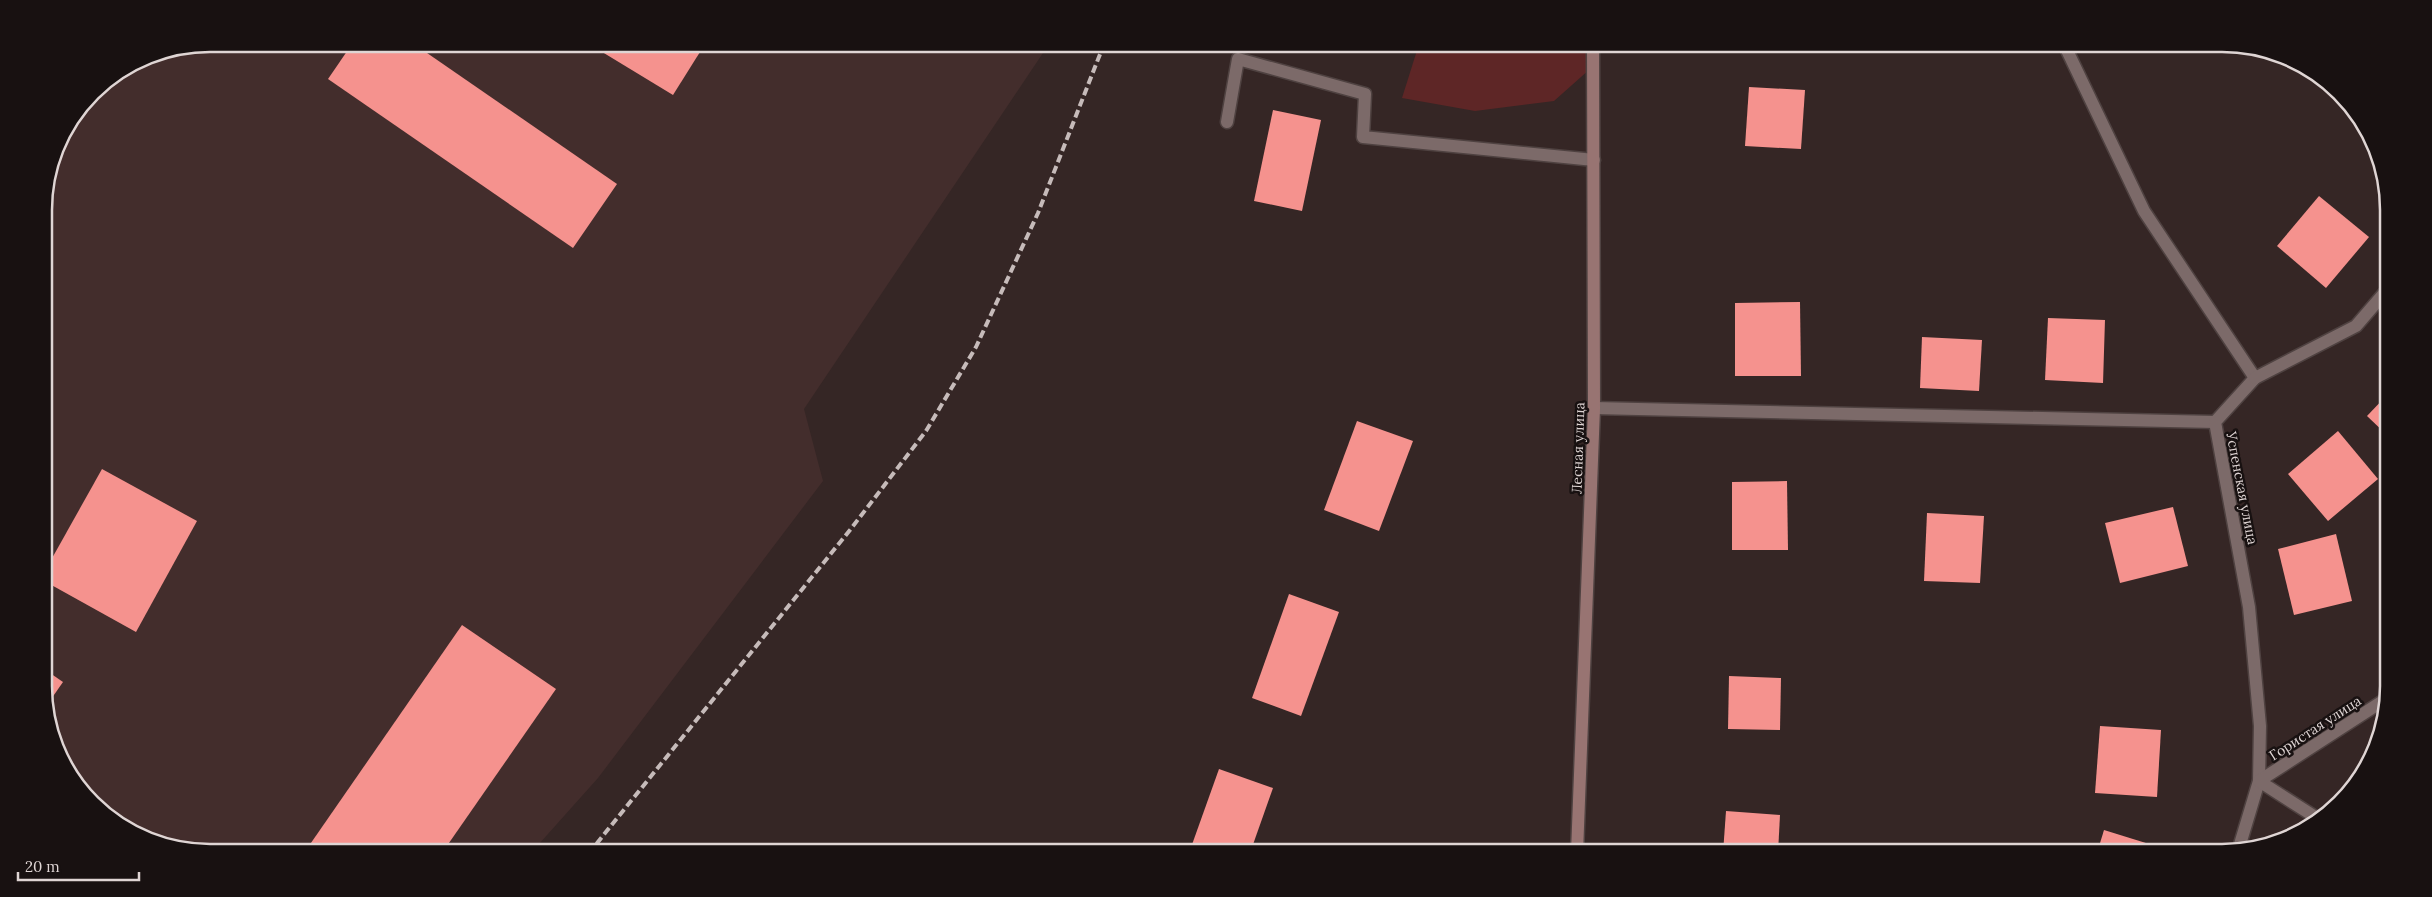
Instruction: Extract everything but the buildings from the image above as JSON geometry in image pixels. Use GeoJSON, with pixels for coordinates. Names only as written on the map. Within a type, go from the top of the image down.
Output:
{"type":"FeatureCollection","features":[{"type":"Feature","properties":{"kind":"main road","name":"Лесная улица"},"geometry":{"type":"LineString","coordinates":[[1577,844],[1594,408],[1593,53]]}},
{"type":"Feature","properties":{"kind":"street"},"geometry":{"type":"LineString","coordinates":[[2068,53],[2144,211],[2255,378],[2356,326],[2380,298]]}},
{"type":"Feature","properties":{"kind":"street"},"geometry":{"type":"LineString","coordinates":[[1227,122],[1238,59],[1365,94],[1363,137],[1594,160]]}},
{"type":"Feature","properties":{"kind":"street","name":"Успенская улица"},"geometry":{"type":"LineString","coordinates":[[2241,843],[2259,782],[2260,726],[2249,607],[2215,422],[2255,378]]}},
{"type":"Feature","properties":{"kind":"street"},"geometry":{"type":"LineString","coordinates":[[1594,408],[2215,422]]}},
{"type":"Feature","properties":{"kind":"street","name":"Гористая улица"},"geometry":{"type":"LineString","coordinates":[[2259,782],[2378,704]]}},
{"type":"Feature","properties":{"kind":"street"},"geometry":{"type":"LineString","coordinates":[[2259,782],[2313,815]]}},
{"type":"Feature","properties":{"kind":"shaded area"},"geometry":{"type":"Polygon","coordinates":[[[201,53],[1043,53],[804,409],[823,481],[598,778],[539,844],[190,843],[160,836],[141,828],[123,818],[92,791],[79,774],[61,737],[53,696],[53,201],[61,160],[79,123],[99,99],[123,79],[160,61],[201,53]]]}},
{"type":"Feature","properties":{"kind":"shaded area"},"geometry":{"type":"Polygon","coordinates":[[[1416,53],[1590,53],[1590,69],[1554,101],[1475,111],[1402,98],[1416,53]]]}},
{"type":"Feature","properties":{"kind":"railway"},"geometry":{"type":"LineString","coordinates":[[596,844],[850,530],[926,431],[976,347],[1038,213],[1100,53]]}}]}
